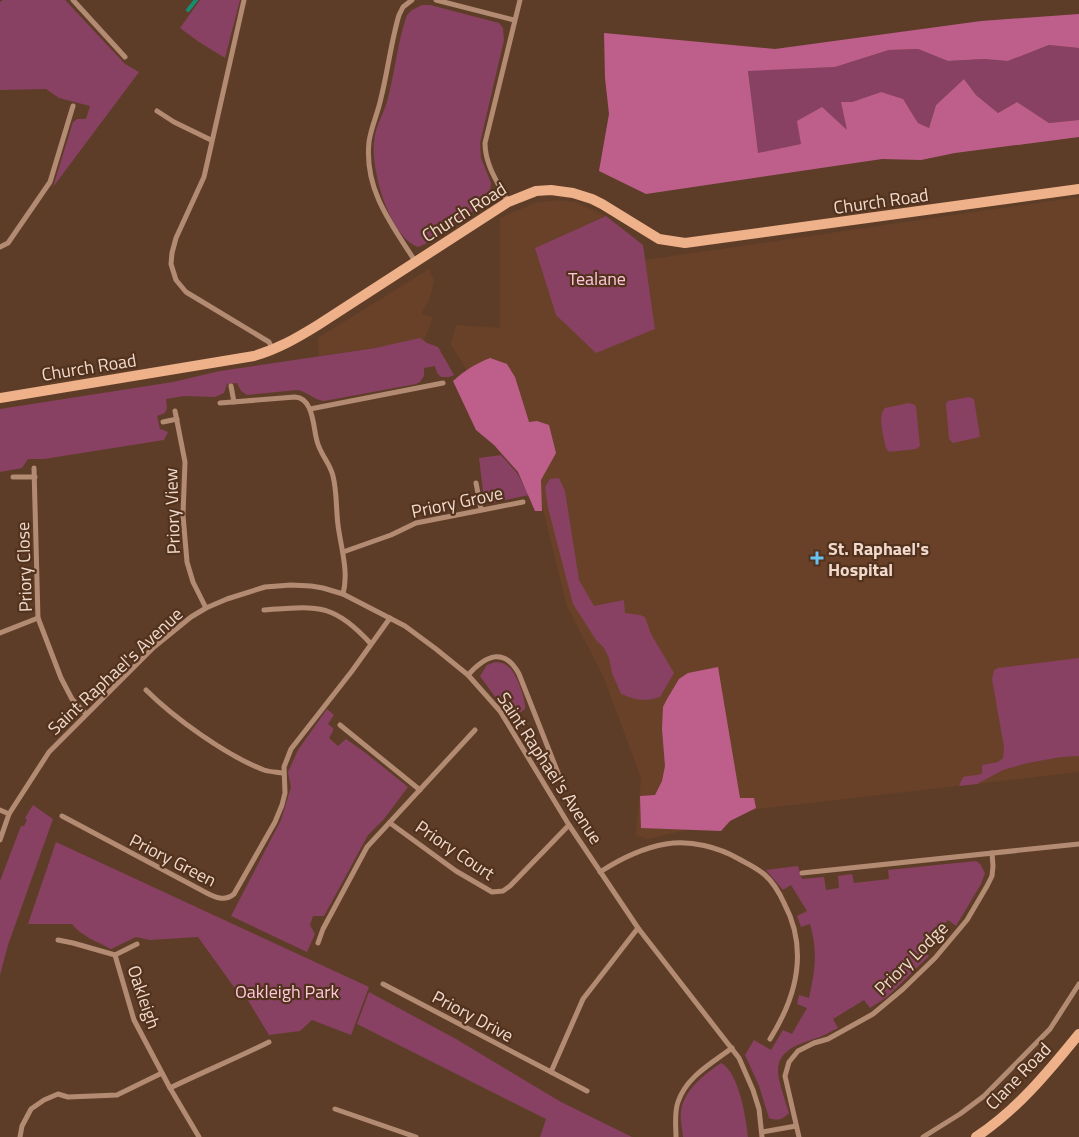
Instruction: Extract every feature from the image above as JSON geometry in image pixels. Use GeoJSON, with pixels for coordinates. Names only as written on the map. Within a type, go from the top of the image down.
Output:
{"type":"FeatureCollection","features":[{"type":"Feature","properties":{"kind":"street"},"geometry":{"type":"LineString","coordinates":[[73,0],[125,57]]}},
{"type":"Feature","properties":{"kind":"street"},"geometry":{"type":"LineString","coordinates":[[244,0],[204,177],[174,245],[171,260],[172,270],[178,285],[186,292],[269,342],[273,350]]}},
{"type":"Feature","properties":{"kind":"street"},"geometry":{"type":"LineString","coordinates":[[412,0],[403,7],[399,14],[381,99],[370,136],[369,149],[372,180],[379,205],[415,262]]}},
{"type":"Feature","properties":{"kind":"street"},"geometry":{"type":"LineString","coordinates":[[436,0],[514,20]]}},
{"type":"Feature","properties":{"kind":"street"},"geometry":{"type":"LineString","coordinates":[[508,202],[488,164],[485,154],[485,143],[520,0]]}},
{"type":"Feature","properties":{"kind":"street"},"geometry":{"type":"LineString","coordinates":[[0,247],[8,243],[50,182],[73,106]]}},
{"type":"Feature","properties":{"kind":"street"},"geometry":{"type":"LineString","coordinates":[[157,111],[211,140]]}},
{"type":"Feature","properties":{"kind":"street","name":"Church Road"},"geometry":{"type":"LineString","coordinates":[[0,398],[254,356],[273,350],[300,336],[508,202],[536,191],[551,190],[573,194],[597,202],[659,239],[685,243],[1079,189]]}},
{"type":"Feature","properties":{"kind":"street"},"geometry":{"type":"LineString","coordinates":[[310,409],[443,383]]}},
{"type":"Feature","properties":{"kind":"street"},"geometry":{"type":"LineString","coordinates":[[231,386],[234,402]]}},
{"type":"Feature","properties":{"kind":"street"},"geometry":{"type":"LineString","coordinates":[[220,403],[299,397],[304,400],[310,409],[319,448],[334,476],[346,585],[343,594]]}},
{"type":"Feature","properties":{"kind":"street","name":"Priory View"},"geometry":{"type":"LineString","coordinates":[[175,411],[185,462],[184,515],[187,562],[193,582],[206,608]]}},
{"type":"Feature","properties":{"kind":"street"},"geometry":{"type":"LineString","coordinates":[[163,422],[177,419]]}},
{"type":"Feature","properties":{"kind":"street","name":"Priory Close"},"geometry":{"type":"LineString","coordinates":[[34,468],[38,618],[61,678],[72,699],[86,714]]}},
{"type":"Feature","properties":{"kind":"street"},"geometry":{"type":"LineString","coordinates":[[13,477],[35,477]]}},
{"type":"Feature","properties":{"kind":"street"},"geometry":{"type":"LineString","coordinates":[[476,483],[481,509]]}},
{"type":"Feature","properties":{"kind":"street","name":"Priory Grove"},"geometry":{"type":"LineString","coordinates":[[343,552],[383,538],[416,522],[523,502]]}},
{"type":"Feature","properties":{"kind":"street","name":"Saint Raphael's Avenue"},"geometry":{"type":"LineString","coordinates":[[0,840],[9,814],[49,752],[177,627],[206,608],[253,590],[277,586],[311,586],[343,594],[390,618],[436,649],[468,675],[500,711],[570,825],[638,928],[739,1058],[751,1084],[759,1109],[762,1135]]}},
{"type":"Feature","properties":{"kind":"street"},"geometry":{"type":"LineString","coordinates":[[264,610],[305,607],[327,611],[350,623],[371,644]]}},
{"type":"Feature","properties":{"kind":"street"},"geometry":{"type":"LineString","coordinates":[[0,633],[38,618]]}},
{"type":"Feature","properties":{"kind":"street","name":"Priory Green"},"geometry":{"type":"LineString","coordinates":[[62,816],[219,899],[225,899],[234,894],[275,822],[285,793],[283,773],[285,760],[291,749],[352,671],[390,618]]}},
{"type":"Feature","properties":{"kind":"street"},"geometry":{"type":"LineString","coordinates":[[468,675],[482,662],[492,656],[501,657],[513,664],[519,674],[560,778]]}},
{"type":"Feature","properties":{"kind":"street"},"geometry":{"type":"LineString","coordinates":[[146,690],[184,722],[214,742],[266,771],[283,773]]}},
{"type":"Feature","properties":{"kind":"street","name":"Priory Court"},"geometry":{"type":"LineString","coordinates":[[340,725],[420,790]]}},
{"type":"Feature","properties":{"kind":"street","name":"Priory Court"},"geometry":{"type":"LineString","coordinates":[[318,943],[323,929],[367,847],[475,730]]}},
{"type":"Feature","properties":{"kind":"street"},"geometry":{"type":"LineString","coordinates":[[0,810],[9,814]]}},
{"type":"Feature","properties":{"kind":"street","name":"Priory Court"},"geometry":{"type":"LineString","coordinates":[[390,823],[456,871],[492,892],[503,891],[510,886],[570,825]]}},
{"type":"Feature","properties":{"kind":"street"},"geometry":{"type":"LineString","coordinates":[[600,872],[641,850],[668,844],[693,843],[732,855],[765,875],[776,887],[790,913],[798,940],[797,972],[792,993],[785,1014],[770,1039]]}},
{"type":"Feature","properties":{"kind":"street"},"geometry":{"type":"LineString","coordinates":[[802,873],[1079,844]]}},
{"type":"Feature","properties":{"kind":"street","name":"Priory Lodge"},"geometry":{"type":"LineString","coordinates":[[799,1137],[785,1076],[789,1062],[798,1051],[828,1039],[873,1014],[936,958],[967,920],[987,886],[994,866],[992,853]]}},
{"type":"Feature","properties":{"kind":"street"},"geometry":{"type":"LineString","coordinates":[[551,1072],[583,998],[638,928]]}},
{"type":"Feature","properties":{"kind":"street","name":"Oakleigh"},"geometry":{"type":"LineString","coordinates":[[58,940],[116,955],[134,1020],[170,1088],[199,1137]]}},
{"type":"Feature","properties":{"kind":"street"},"geometry":{"type":"LineString","coordinates":[[116,955],[137,944]]}},
{"type":"Feature","properties":{"kind":"street","name":"Priory Drive"},"geometry":{"type":"LineString","coordinates":[[383,984],[588,1091]]}},
{"type":"Feature","properties":{"kind":"street"},"geometry":{"type":"LineString","coordinates":[[923,1137],[973,1105],[993,1087],[1050,1029],[1079,984]]}},
{"type":"Feature","properties":{"kind":"street","name":"Clane Road"},"geometry":{"type":"LineString","coordinates":[[976,1137],[998,1121],[1033,1087],[1079,1034]]}},
{"type":"Feature","properties":{"kind":"street"},"geometry":{"type":"LineString","coordinates":[[170,1088],[269,1042]]}},
{"type":"Feature","properties":{"kind":"street"},"geometry":{"type":"LineString","coordinates":[[676,1137],[676,1111],[683,1091],[700,1071],[732,1048]]}},
{"type":"Feature","properties":{"kind":"street"},"geometry":{"type":"LineString","coordinates":[[20,1137],[22,1126],[31,1108],[44,1100],[58,1094],[68,1097],[117,1095],[162,1073]]}},
{"type":"Feature","properties":{"kind":"street"},"geometry":{"type":"LineString","coordinates":[[335,1109],[414,1137]]}},
{"type":"Feature","properties":{"kind":"street"},"geometry":{"type":"LineString","coordinates":[[762,1135],[796,1126]]}},
{"type":"Feature","properties":{"kind":"shaded area"},"geometry":{"type":"Polygon","coordinates":[[[1079,14],[1079,48],[1049,45],[1008,61],[984,59],[948,61],[918,49],[889,50],[835,67],[748,71],[758,153],[801,144],[797,121],[822,107],[847,130],[841,102],[852,102],[881,92],[903,99],[918,123],[929,128],[936,105],[964,79],[976,95],[998,113],[1017,102],[1049,123],[1079,120],[1079,137],[955,153],[921,160],[882,159],[646,194],[599,171],[609,114],[605,78],[604,33],[775,49],[981,21],[1079,14]]]}},
{"type":"Feature","properties":{"kind":"shaded area","name":"St. Raphael's Hospital"},"geometry":{"type":"Polygon","coordinates":[[[1079,197],[1079,772],[757,809],[690,829],[648,839],[636,835],[641,778],[604,678],[567,606],[538,489],[451,344],[456,325],[500,328],[500,218],[535,203],[558,200],[575,202],[606,216],[535,248],[655,329],[645,260],[1079,197]]]}},
{"type":"Feature","properties":{"kind":"shaded area"},"geometry":{"type":"Polygon","coordinates":[[[429,269],[434,281],[430,298],[421,314],[433,318],[424,340],[319,356],[318,338],[429,269]]]}},
{"type":"Feature","properties":{"kind":"shaded area"},"geometry":{"type":"Polygon","coordinates":[[[490,358],[507,364],[515,377],[529,422],[537,421],[549,425],[556,453],[541,480],[542,511],[535,511],[518,472],[494,445],[476,430],[453,381],[470,368],[490,358]]]}},
{"type":"Feature","properties":{"kind":"shaded area"},"geometry":{"type":"Polygon","coordinates":[[[718,667],[740,798],[754,798],[756,808],[730,821],[721,831],[641,828],[640,796],[655,795],[662,781],[665,766],[662,729],[663,707],[679,679],[688,673],[718,667]]]}},
{"type":"Feature","properties":{"kind":"green space"},"geometry":{"type":"Polygon","coordinates":[[[3,0],[65,0],[125,64],[139,72],[53,187],[73,122],[77,119],[86,119],[90,106],[59,98],[46,89],[0,90],[0,2],[3,0]]]}},
{"type":"Feature","properties":{"kind":"green space"},"geometry":{"type":"Polygon","coordinates":[[[200,0],[240,0],[225,58],[180,28],[200,0]]]}},
{"type":"Feature","properties":{"kind":"green space"},"geometry":{"type":"Polygon","coordinates":[[[422,5],[430,5],[499,23],[503,28],[504,40],[480,143],[481,158],[491,183],[490,192],[484,195],[483,203],[464,218],[418,247],[398,230],[384,201],[376,169],[374,142],[377,126],[387,102],[407,15],[422,5]]]}},
{"type":"Feature","properties":{"kind":"green space"},"geometry":{"type":"Polygon","coordinates":[[[1049,45],[1079,48],[1079,120],[1049,123],[1017,102],[998,113],[976,95],[964,79],[936,105],[929,128],[918,123],[908,107],[881,92],[852,102],[847,130],[802,144],[757,154],[748,70],[835,67],[889,50],[918,49],[948,61],[984,59],[1008,61],[1049,45]]]}},
{"type":"Feature","properties":{"kind":"green space","name":"Tealane"},"geometry":{"type":"Polygon","coordinates":[[[606,216],[643,245],[655,329],[596,353],[556,315],[535,248],[606,216]]]}},
{"type":"Feature","properties":{"kind":"green space"},"geometry":{"type":"Polygon","coordinates":[[[420,338],[438,347],[454,375],[441,377],[437,373],[435,366],[424,368],[424,376],[416,384],[324,401],[297,390],[247,395],[241,391],[237,383],[227,384],[224,393],[215,397],[184,396],[166,399],[167,408],[165,413],[157,416],[160,429],[168,432],[164,440],[44,459],[28,459],[22,468],[0,472],[0,409],[173,382],[220,371],[375,348],[420,338]]]}},
{"type":"Feature","properties":{"kind":"green space"},"geometry":{"type":"Polygon","coordinates":[[[969,397],[974,399],[980,437],[953,443],[949,439],[946,404],[948,401],[969,397]]]}},
{"type":"Feature","properties":{"kind":"green space"},"geometry":{"type":"Polygon","coordinates":[[[909,403],[916,407],[920,446],[916,449],[889,452],[886,448],[882,427],[883,412],[885,408],[909,403]]]}},
{"type":"Feature","properties":{"kind":"green space"},"geometry":{"type":"Polygon","coordinates":[[[501,455],[517,473],[529,495],[492,503],[485,498],[479,458],[501,455]]]}},
{"type":"Feature","properties":{"kind":"green space"},"geometry":{"type":"Polygon","coordinates":[[[559,478],[565,491],[579,580],[594,606],[624,600],[625,613],[645,617],[651,634],[674,673],[660,697],[640,700],[621,694],[604,648],[596,640],[573,604],[548,508],[545,487],[550,479],[559,478]]]}},
{"type":"Feature","properties":{"kind":"green space"},"geometry":{"type":"Polygon","coordinates":[[[1079,658],[1079,756],[1028,763],[1003,770],[977,784],[959,786],[963,777],[982,774],[982,765],[998,762],[1003,758],[1004,747],[992,679],[994,670],[1079,658]]]}},
{"type":"Feature","properties":{"kind":"green space"},"geometry":{"type":"Polygon","coordinates":[[[496,662],[507,665],[510,668],[523,694],[525,709],[511,719],[480,676],[487,665],[496,662]]]}},
{"type":"Feature","properties":{"kind":"green space"},"geometry":{"type":"Polygon","coordinates":[[[327,709],[334,715],[328,724],[333,728],[329,738],[338,746],[346,739],[408,787],[384,819],[368,835],[324,916],[313,916],[310,925],[315,934],[307,952],[231,916],[281,820],[291,787],[288,772],[298,750],[327,709]]]}},
{"type":"Feature","properties":{"kind":"green space"},"geometry":{"type":"Polygon","coordinates":[[[537,738],[550,770],[543,773],[525,744],[537,738]]]}},
{"type":"Feature","properties":{"kind":"green space"},"geometry":{"type":"Polygon","coordinates":[[[33,805],[53,819],[8,945],[0,975],[0,881],[21,826],[24,826],[27,820],[25,818],[33,805]]]}},
{"type":"Feature","properties":{"kind":"green space","name":"Oakleigh Park"},"geometry":{"type":"Polygon","coordinates":[[[56,842],[369,987],[351,1035],[312,1020],[300,1031],[269,1035],[243,992],[234,987],[198,937],[150,940],[136,937],[111,949],[85,935],[72,924],[28,924],[56,842]]]}},
{"type":"Feature","properties":{"kind":"green space"},"geometry":{"type":"Polygon","coordinates":[[[976,861],[985,873],[981,884],[956,926],[948,920],[922,949],[929,956],[887,997],[870,1008],[864,1000],[833,1019],[838,1028],[797,1045],[786,1052],[779,1064],[778,1075],[789,1113],[780,1119],[769,1118],[759,1086],[745,1055],[754,1040],[771,1050],[783,1030],[792,1034],[807,1008],[797,1004],[799,995],[809,998],[815,953],[810,924],[801,927],[797,916],[807,911],[791,885],[783,890],[766,870],[798,866],[802,879],[824,877],[826,890],[839,888],[838,876],[852,874],[854,883],[889,879],[888,870],[976,861]]]}},
{"type":"Feature","properties":{"kind":"green space"},"geometry":{"type":"Polygon","coordinates":[[[369,992],[456,1039],[561,1102],[632,1137],[540,1137],[546,1119],[357,1024],[369,992]]]}},
{"type":"Feature","properties":{"kind":"green space"},"geometry":{"type":"Polygon","coordinates":[[[721,1063],[733,1076],[737,1085],[748,1137],[683,1137],[681,1114],[684,1099],[709,1071],[721,1063]]]}},
{"type":"Feature","properties":{"kind":"waterway"},"geometry":{"type":"LineString","coordinates":[[188,10],[196,0]]}},
{"type":"Feature","properties":{"kind":"place","name":"St. Raphael's Hospital"},"geometry":{"type":"Point","coordinates":[817,558]}}]}
